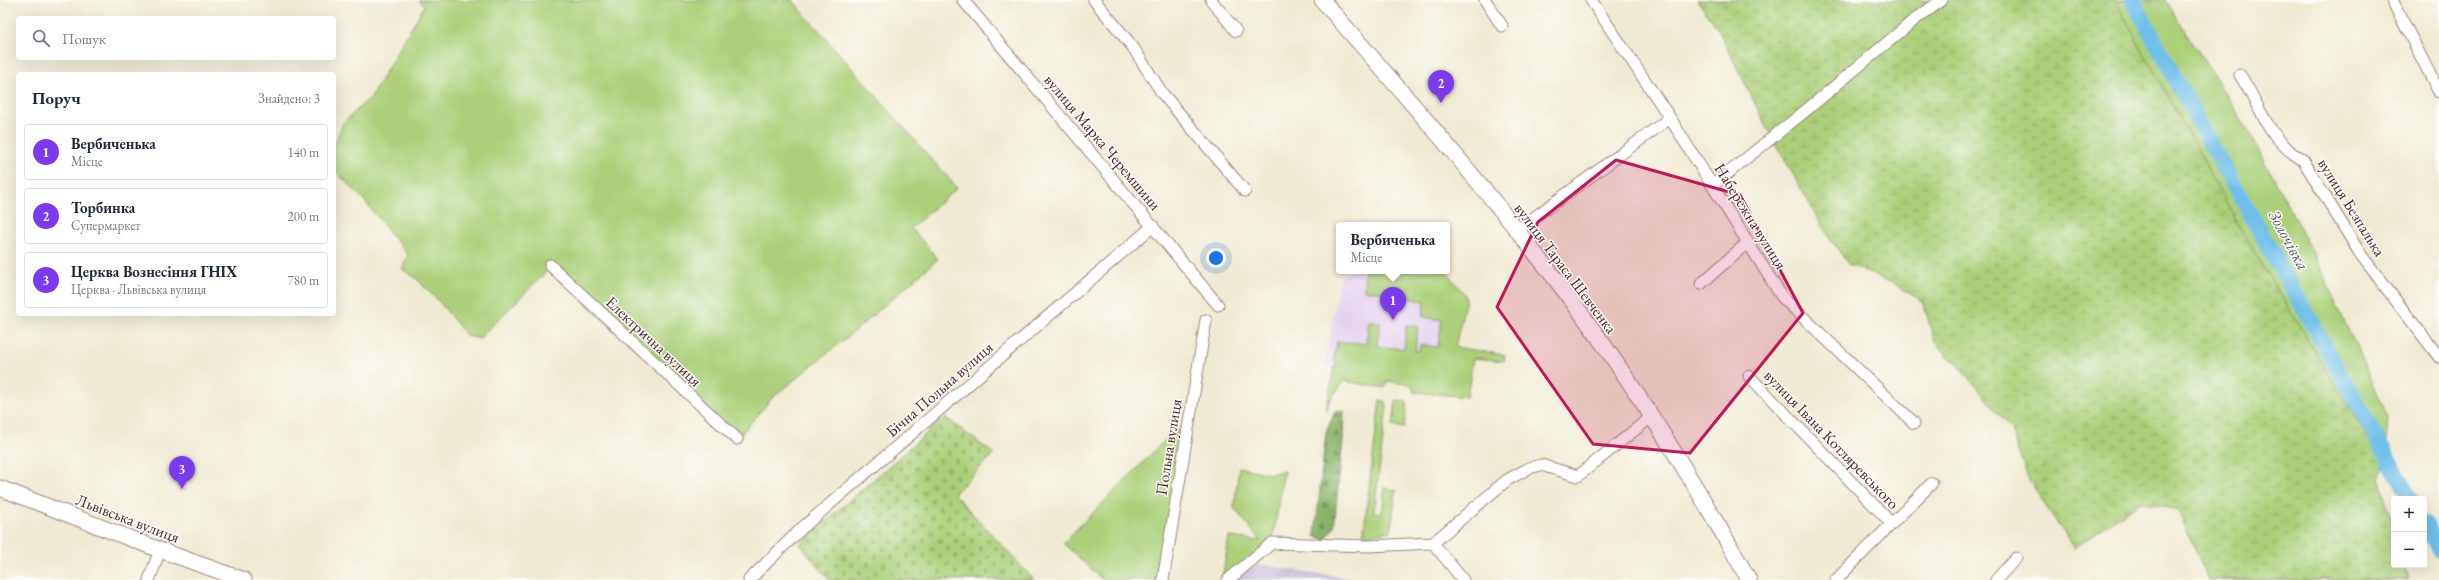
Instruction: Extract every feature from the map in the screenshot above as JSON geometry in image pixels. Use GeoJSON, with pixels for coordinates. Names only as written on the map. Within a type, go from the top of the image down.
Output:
{"type":"FeatureCollection","features":[{"type":"Feature","properties":{"kind":"main road","name":"вулиця Тараса Шевченка"},"geometry":{"type":"LineString","coordinates":[[1322,0],[1425,118],[1517,230],[1581,314],[1697,487],[1749,580]]}},
{"type":"Feature","properties":{"kind":"main road","name":"Львівська вулиця"},"geometry":{"type":"LineString","coordinates":[[0,488],[160,550],[244,580]]}},
{"type":"Feature","properties":{"kind":"street","name":"вулиця Марка Черемшини"},"geometry":{"type":"LineString","coordinates":[[962,0],[1218,305]]}},
{"type":"Feature","properties":{"kind":"street"},"geometry":{"type":"LineString","coordinates":[[1094,0],[1132,46],[1162,93],[1244,191]]}},
{"type":"Feature","properties":{"kind":"street"},"geometry":{"type":"LineString","coordinates":[[1211,0],[1236,31]]}},
{"type":"Feature","properties":{"kind":"street"},"geometry":{"type":"LineString","coordinates":[[1485,0],[1502,26]]}},
{"type":"Feature","properties":{"kind":"street","name":"Набережна вулиця"},"geometry":{"type":"LineString","coordinates":[[1591,0],[1670,118],[1782,297],[1914,423]]}},
{"type":"Feature","properties":{"kind":"street"},"geometry":{"type":"LineString","coordinates":[[1713,185],[1804,112],[1913,21],[1942,0]]}},
{"type":"Feature","properties":{"kind":"street"},"geometry":{"type":"LineString","coordinates":[[2392,0],[2439,92]]}},
{"type":"Feature","properties":{"kind":"street","name":"вулиця Безпалька"},"geometry":{"type":"LineString","coordinates":[[2240,75],[2253,95],[2269,129],[2288,152],[2303,160],[2361,255],[2439,357]]}},
{"type":"Feature","properties":{"kind":"street"},"geometry":{"type":"LineString","coordinates":[[1517,230],[1670,118]]}},
{"type":"Feature","properties":{"kind":"street","name":"Бічна Польна вулиця"},"geometry":{"type":"LineString","coordinates":[[749,580],[802,528],[1153,226]]}},
{"type":"Feature","properties":{"kind":"street"},"geometry":{"type":"LineString","coordinates":[[1701,284],[1748,242]]}},
{"type":"Feature","properties":{"kind":"street","name":"Електрична вулиця"},"geometry":{"type":"LineString","coordinates":[[550,265],[736,440]]}},
{"type":"Feature","properties":{"kind":"street","name":"Польна вулиця"},"geometry":{"type":"LineString","coordinates":[[1163,580],[1206,320]]}},
{"type":"Feature","properties":{"kind":"street","name":"вулиця Івана Котляревського"},"geometry":{"type":"LineString","coordinates":[[1749,376],[1892,524]]}},
{"type":"Feature","properties":{"kind":"street"},"geometry":{"type":"LineString","coordinates":[[1228,580],[1272,543],[1362,546],[1433,543],[1516,474],[1541,465],[1578,476],[1651,417]]}},
{"type":"Feature","properties":{"kind":"street"},"geometry":{"type":"LineString","coordinates":[[1836,580],[1932,483]]}},
{"type":"Feature","properties":{"kind":"street"},"geometry":{"type":"LineString","coordinates":[[1433,543],[1463,580]]}},
{"type":"Feature","properties":{"kind":"street"},"geometry":{"type":"LineString","coordinates":[[150,580],[160,550]]}},
{"type":"Feature","properties":{"kind":"street"},"geometry":{"type":"LineString","coordinates":[[1996,580],[2016,558]]}},
{"type":"Feature","properties":{"kind":"highlighted area"},"geometry":{"type":"Polygon","coordinates":[[[1616,160],[1740,195],[1803,313],[1690,453],[1593,444],[1497,307],[1538,222],[1616,160]]]}},
{"type":"Feature","properties":{"kind":"shaded area"},"geometry":{"type":"Polygon","coordinates":[[[1346,274],[1448,274],[1465,295],[1466,299],[1455,347],[1342,368],[1325,366],[1340,278],[1346,274]]]}},
{"type":"Feature","properties":{"kind":"shaded area"},"geometry":{"type":"Polygon","coordinates":[[[1256,564],[1362,580],[1233,580],[1256,564]]]}},
{"type":"Feature","properties":{"kind":"green space"},"geometry":{"type":"Polygon","coordinates":[[[419,0],[792,0],[957,188],[911,228],[938,259],[857,329],[772,398],[737,439],[548,270],[479,339],[466,335],[441,304],[416,278],[402,269],[408,255],[363,199],[336,172],[336,141],[343,123],[371,97],[424,6],[419,0]]]}},
{"type":"Feature","properties":{"kind":"green space"},"geometry":{"type":"Polygon","coordinates":[[[1697,0],[2115,0],[2244,235],[2384,465],[2379,479],[2391,517],[2391,568],[2405,568],[2408,580],[2208,580],[2178,510],[2140,502],[2074,548],[2029,481],[2010,428],[1964,372],[1935,343],[1923,302],[1895,284],[1848,264],[1825,231],[1767,128],[1718,29],[1697,0]]]}},
{"type":"Feature","properties":{"kind":"green space"},"geometry":{"type":"Polygon","coordinates":[[[2099,0],[2165,0],[2244,123],[2315,257],[2388,417],[2384,465],[2379,479],[2391,517],[2391,568],[2405,568],[2408,580],[2220,580],[2099,0]]]}},
{"type":"Feature","properties":{"kind":"green space"},"geometry":{"type":"Polygon","coordinates":[[[1365,274],[1448,274],[1465,295],[1466,299],[1455,347],[1505,355],[1504,361],[1473,358],[1467,397],[1414,392],[1411,385],[1387,381],[1385,388],[1344,381],[1329,401],[1326,412],[1334,367],[1337,367],[1334,361],[1337,341],[1366,344],[1369,321],[1380,322],[1377,346],[1404,349],[1406,325],[1418,327],[1415,351],[1419,351],[1420,345],[1438,347],[1442,320],[1423,317],[1425,301],[1406,298],[1406,295],[1364,290],[1365,274]]]}},
{"type":"Feature","properties":{"kind":"green space"},"geometry":{"type":"Polygon","coordinates":[[[1380,400],[1384,401],[1387,406],[1374,512],[1382,513],[1385,488],[1396,490],[1391,531],[1363,536],[1380,400]]]}},
{"type":"Feature","properties":{"kind":"green space"},"geometry":{"type":"Polygon","coordinates":[[[1396,401],[1407,402],[1404,428],[1393,426],[1396,401]]]}},
{"type":"Feature","properties":{"kind":"green space"},"geometry":{"type":"Polygon","coordinates":[[[1336,410],[1344,411],[1343,439],[1334,527],[1325,540],[1315,536],[1326,432],[1336,410]]]}},
{"type":"Feature","properties":{"kind":"green space"},"geometry":{"type":"Polygon","coordinates":[[[945,417],[994,454],[954,494],[1034,580],[829,580],[800,544],[945,417]]]}},
{"type":"Feature","properties":{"kind":"green space"},"geometry":{"type":"Polygon","coordinates":[[[1176,429],[1182,434],[1158,580],[1103,580],[1063,543],[1176,429]]]}},
{"type":"Feature","properties":{"kind":"green space"},"geometry":{"type":"Polygon","coordinates":[[[1239,467],[1270,474],[1284,471],[1272,543],[1228,580],[1222,580],[1229,537],[1261,541],[1234,508],[1239,467]]]}},
{"type":"Feature","properties":{"kind":"waterway","name":"Золочівка"},"geometry":{"type":"LineString","coordinates":[[2133,0],[2204,132],[2409,496]]}},
{"type":"Feature","properties":{"kind":"waterway","name":"Золочівка"},"geometry":{"type":"LineString","coordinates":[[2427,527],[2439,549]]}},
{"type":"Feature","properties":{"kind":"place","name":"Торбинка"},"geometry":{"type":"Point","coordinates":[1441,103]}},
{"type":"Feature","properties":{"kind":"place","name":"Вербиченька"},"geometry":{"type":"Point","coordinates":[1393,320]}},
{"type":"Feature","properties":{"kind":"place","name":"Церква Вознесіння ГНІХ"},"geometry":{"type":"Point","coordinates":[182,489]}}]}
